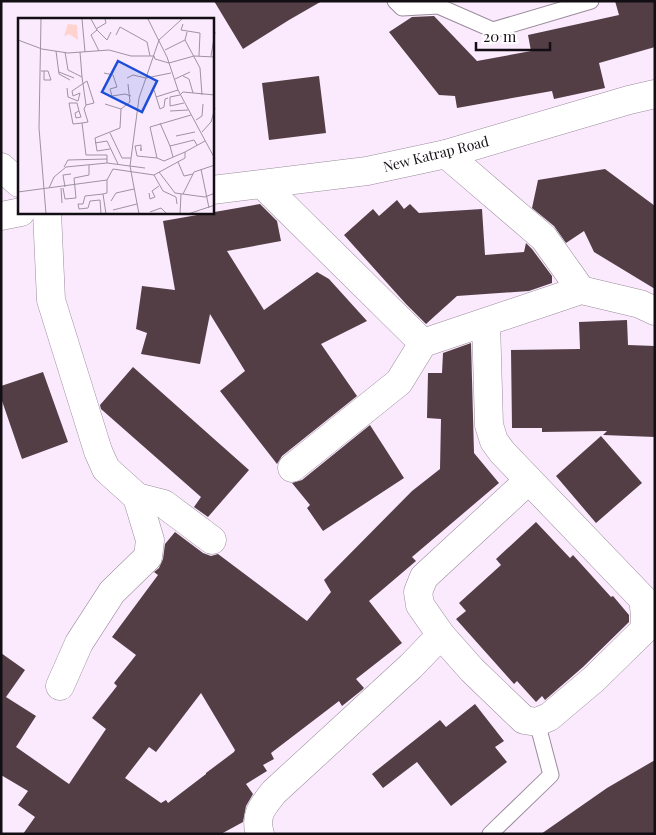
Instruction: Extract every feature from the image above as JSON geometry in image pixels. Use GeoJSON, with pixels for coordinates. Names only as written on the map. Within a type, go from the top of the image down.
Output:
{"type":"FeatureCollection","features":[{"type":"Feature","properties":{"kind":"street","name":"New Katrap Road"},"geometry":{"type":"LineString","coordinates":[[214,190],[366,171],[446,154],[655,94]]}},
{"type":"Feature","properties":{"kind":"street"},"geometry":{"type":"LineString","coordinates":[[446,154],[544,238],[581,290]]}},
{"type":"Feature","properties":{"kind":"street"},"geometry":{"type":"LineString","coordinates":[[1,167],[18,182]]}},
{"type":"Feature","properties":{"kind":"street"},"geometry":{"type":"LineString","coordinates":[[263,185],[423,343]]}},
{"type":"Feature","properties":{"kind":"street"},"geometry":{"type":"LineString","coordinates":[[1,216],[18,213]]}},
{"type":"Feature","properties":{"kind":"street"},"geometry":{"type":"LineString","coordinates":[[47,214],[51,300],[98,451],[106,469],[137,497],[164,504],[212,540]]}},
{"type":"Feature","properties":{"kind":"street"},"geometry":{"type":"LineString","coordinates":[[292,468],[398,382],[423,343],[581,290],[640,304],[655,311]]}},
{"type":"Feature","properties":{"kind":"street"},"geometry":{"type":"LineString","coordinates":[[486,322],[489,425],[494,442],[643,599],[646,616],[645,629],[594,679],[549,717],[537,722],[524,720],[472,670],[441,635],[420,605],[418,592],[424,577],[529,480]]}},
{"type":"Feature","properties":{"kind":"street"},"geometry":{"type":"LineString","coordinates":[[60,686],[79,643],[112,592],[148,557],[150,540],[137,497]]}},
{"type":"Feature","properties":{"kind":"street"},"geometry":{"type":"LineString","coordinates":[[260,834],[258,828],[260,810],[274,792],[411,666],[441,635]]}},
{"type":"Feature","properties":{"kind":"lane"},"geometry":{"type":"LineString","coordinates":[[395,1],[402,8],[438,6],[493,30],[591,1]]}},
{"type":"Feature","properties":{"kind":"lane"},"geometry":{"type":"LineString","coordinates":[[490,834],[551,775],[537,722]]}},
{"type":"Feature","properties":{"kind":"building"},"geometry":{"type":"Polygon","coordinates":[[[214,1],[322,1],[243,49],[214,1]]]}},
{"type":"Feature","properties":{"kind":"building"},"geometry":{"type":"Polygon","coordinates":[[[615,1],[655,1],[655,47],[599,63],[605,88],[554,99],[552,91],[457,108],[455,96],[439,95],[389,32],[412,17],[434,16],[477,61],[531,51],[528,35],[619,15],[615,1]]]}},
{"type":"Feature","properties":{"kind":"building"},"geometry":{"type":"Polygon","coordinates":[[[319,76],[326,133],[269,140],[262,83],[319,76]]]}},
{"type":"Feature","properties":{"kind":"building"},"geometry":{"type":"Polygon","coordinates":[[[605,169],[655,206],[655,289],[594,252],[584,231],[566,243],[554,226],[532,208],[538,180],[605,169]]]}},
{"type":"Feature","properties":{"kind":"building"},"geometry":{"type":"Polygon","coordinates":[[[397,200],[404,209],[410,204],[419,213],[482,209],[485,255],[524,252],[526,243],[552,276],[552,283],[529,291],[457,296],[426,324],[344,235],[373,209],[379,216],[397,200]]]}},
{"type":"Feature","properties":{"kind":"building"},"geometry":{"type":"Polygon","coordinates":[[[260,204],[277,221],[281,241],[227,251],[264,310],[317,272],[329,279],[367,321],[321,344],[357,396],[282,456],[277,464],[220,391],[245,371],[210,314],[200,364],[141,354],[147,333],[136,329],[142,286],[175,290],[163,221],[203,214],[214,214],[214,212],[260,204]]]}},
{"type":"Feature","properties":{"kind":"building"},"geometry":{"type":"Polygon","coordinates":[[[627,320],[628,345],[655,346],[655,437],[603,435],[607,431],[542,432],[542,428],[512,428],[511,350],[580,349],[579,322],[627,320]]]}},
{"type":"Feature","properties":{"kind":"building"},"geometry":{"type":"Polygon","coordinates":[[[471,343],[474,453],[499,483],[412,557],[416,561],[369,601],[402,643],[356,679],[364,688],[342,706],[339,701],[271,753],[274,759],[263,765],[267,771],[246,784],[253,794],[246,806],[243,822],[221,834],[23,834],[35,817],[18,805],[28,791],[1,775],[1,653],[25,670],[6,697],[36,716],[16,747],[69,784],[106,729],[92,718],[117,686],[114,683],[136,655],[112,637],[158,575],[154,572],[159,568],[163,559],[165,544],[175,532],[203,553],[211,556],[218,554],[307,621],[331,592],[324,580],[412,491],[440,469],[441,419],[427,418],[428,373],[442,373],[443,353],[471,343]],[[201,693],[156,752],[149,747],[125,778],[161,803],[166,800],[168,803],[235,750],[201,693]]]}},
{"type":"Feature","properties":{"kind":"building"},"geometry":{"type":"Polygon","coordinates":[[[133,367],[249,470],[208,517],[194,507],[201,497],[101,409],[100,405],[133,367]]]}},
{"type":"Feature","properties":{"kind":"building"},"geometry":{"type":"Polygon","coordinates":[[[43,372],[68,442],[22,459],[1,398],[1,386],[43,372]]]}},
{"type":"Feature","properties":{"kind":"building"},"geometry":{"type":"Polygon","coordinates":[[[370,425],[404,478],[323,531],[307,508],[310,505],[292,483],[302,480],[370,425]]]}},
{"type":"Feature","properties":{"kind":"building"},"geometry":{"type":"Polygon","coordinates":[[[601,436],[642,483],[596,523],[556,476],[601,436]]]}},
{"type":"Feature","properties":{"kind":"building"},"geometry":{"type":"Polygon","coordinates":[[[536,522],[570,558],[573,555],[611,597],[613,596],[629,615],[629,622],[583,667],[545,700],[542,696],[536,702],[517,681],[514,684],[456,619],[466,611],[459,603],[501,565],[496,559],[536,522]]]}},
{"type":"Feature","properties":{"kind":"building"},"geometry":{"type":"Polygon","coordinates":[[[475,704],[504,741],[495,747],[507,762],[451,806],[417,762],[383,788],[372,774],[440,720],[446,727],[475,704]]]}},
{"type":"Feature","properties":{"kind":"building"},"geometry":{"type":"Polygon","coordinates":[[[655,760],[655,834],[541,834],[607,788],[655,760]]]}}]}
